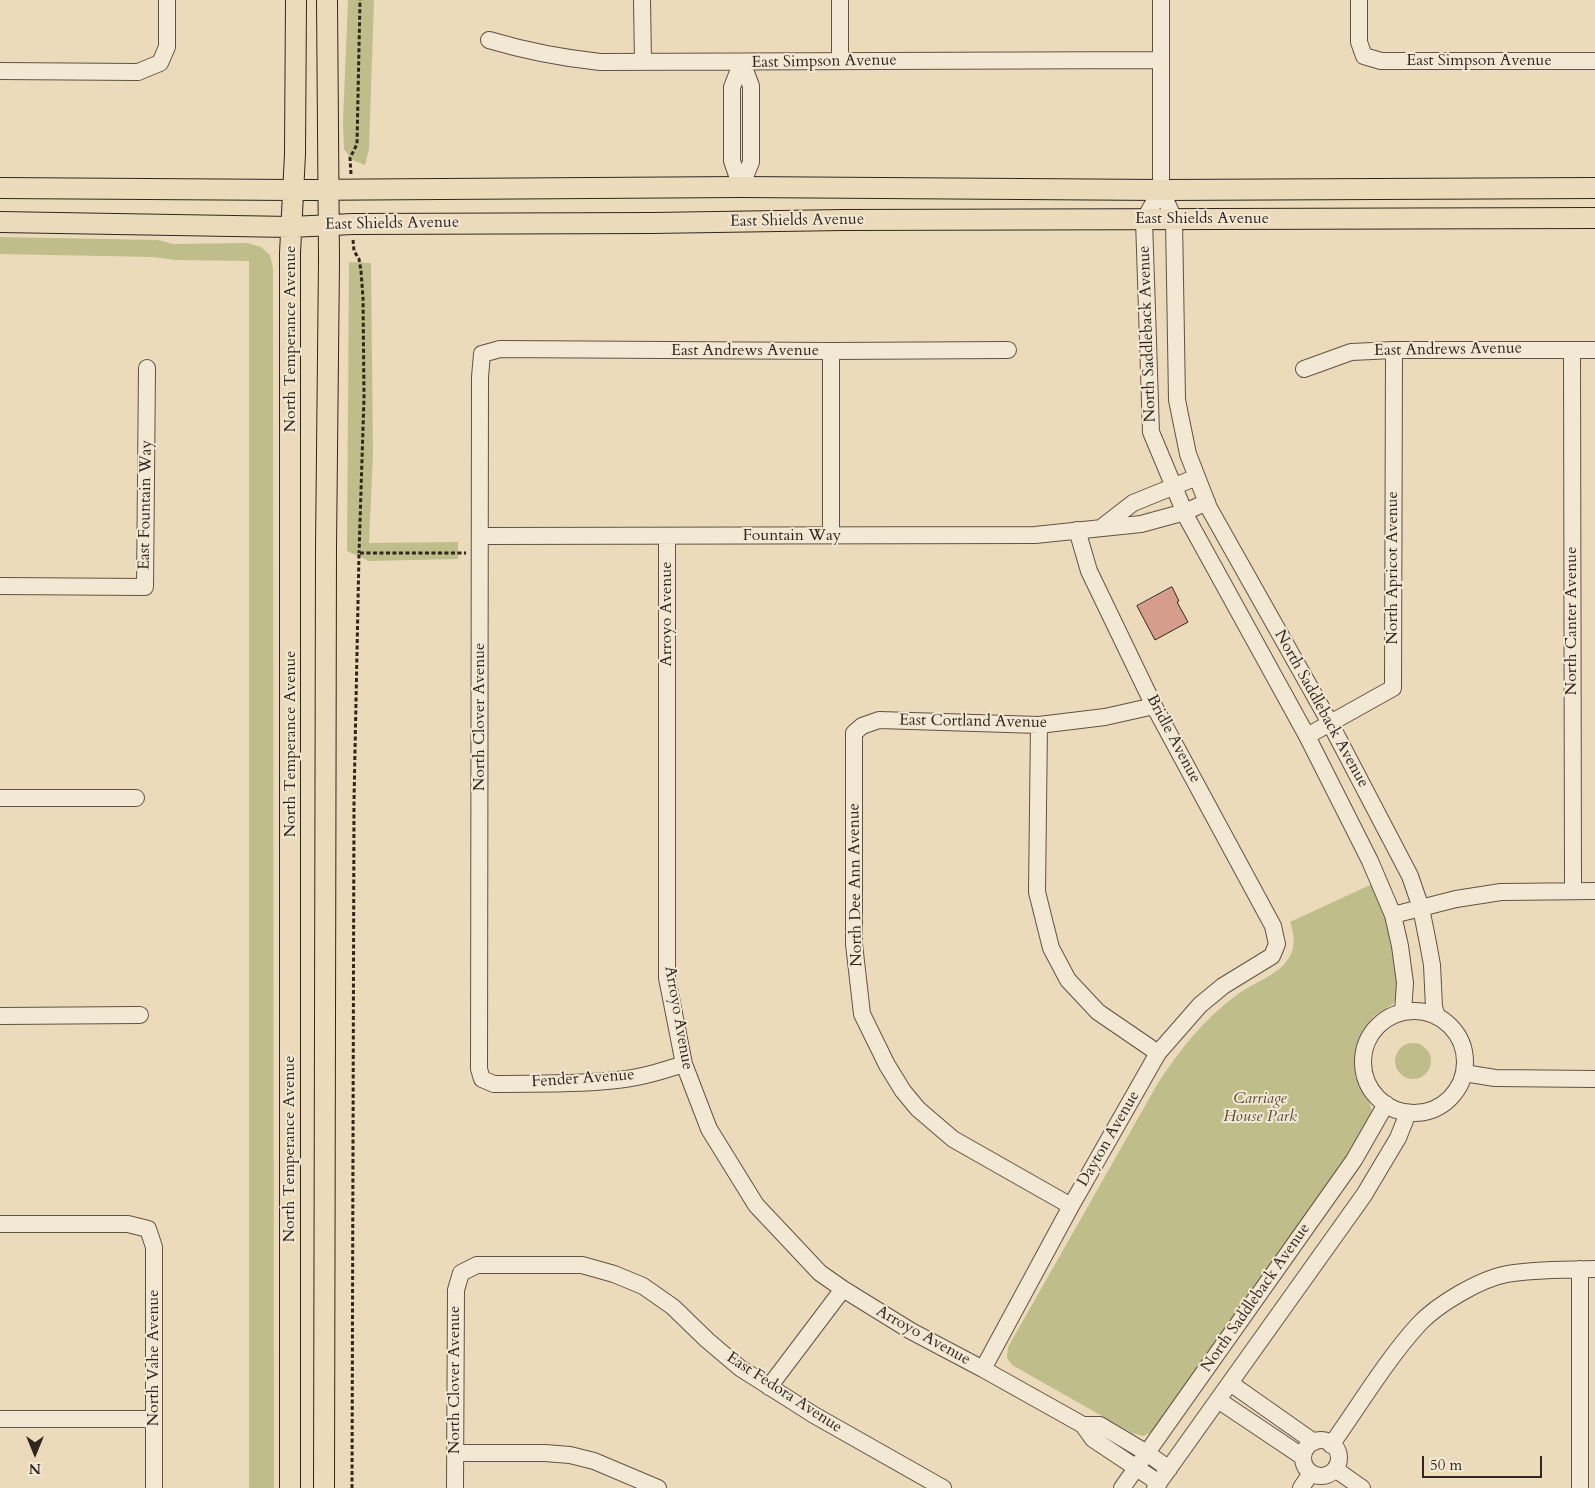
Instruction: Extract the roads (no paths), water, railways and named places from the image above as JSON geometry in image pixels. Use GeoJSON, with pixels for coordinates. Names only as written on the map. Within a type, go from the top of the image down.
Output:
{"type":"FeatureCollection","features":[{"type":"Feature","properties":{"kind":"main road","name":"North Temperance Avenue"},"geometry":{"type":"LineString","coordinates":[[290,1488],[291,226],[295,154],[296,0]]}},
{"type":"Feature","properties":{"kind":"main road","name":"North Temperance Avenue"},"geometry":{"type":"LineString","coordinates":[[324,1488],[327,0]]}},
{"type":"Feature","properties":{"kind":"main road","name":"East Shields Avenue"},"geometry":{"type":"LineString","coordinates":[[0,188],[293,190],[741,187],[1161,190],[1595,188]]}},
{"type":"Feature","properties":{"kind":"main road"},"geometry":{"type":"LineString","coordinates":[[1523,219],[1557,209],[1581,204],[1595,204]]}},
{"type":"Feature","properties":{"kind":"main road","name":"East Shields Avenue"},"geometry":{"type":"LineString","coordinates":[[0,222],[291,226],[843,220],[1595,218]]}},
{"type":"Feature","properties":{"kind":"street"},"geometry":{"type":"LineString","coordinates":[[0,71],[138,72],[160,63],[167,46],[167,0]]}},
{"type":"Feature","properties":{"kind":"street"},"geometry":{"type":"LineString","coordinates":[[642,0],[642,62]]}},
{"type":"Feature","properties":{"kind":"street"},"geometry":{"type":"LineString","coordinates":[[840,0],[840,61]]}},
{"type":"Feature","properties":{"kind":"street"},"geometry":{"type":"LineString","coordinates":[[1144,220],[1161,190],[1161,0]]}},
{"type":"Feature","properties":{"kind":"street","name":"East Simpson Avenue"},"geometry":{"type":"LineString","coordinates":[[1359,0],[1359,42],[1364,56],[1381,61],[1595,60]]}},
{"type":"Feature","properties":{"kind":"street","name":"East Simpson Avenue"},"geometry":{"type":"LineString","coordinates":[[489,40],[561,58],[600,62],[1162,60]]}},
{"type":"Feature","properties":{"kind":"street"},"geometry":{"type":"LineString","coordinates":[[741,187],[752,162],[751,86],[742,62]]}},
{"type":"Feature","properties":{"kind":"street","name":"North Saddleback Avenue"},"geometry":{"type":"LineString","coordinates":[[1161,190],[1174,219],[1177,400],[1188,454],[1207,502],[1330,723],[1410,876],[1421,908],[1428,943],[1432,965],[1434,1007],[1437,1016]]}},
{"type":"Feature","properties":{"kind":"street","name":"North Saddleback Avenue"},"geometry":{"type":"LineString","coordinates":[[1144,220],[1151,432],[1185,512],[1307,736],[1370,861],[1393,915],[1404,967],[1405,1000],[1403,1012]]}},
{"type":"Feature","properties":{"kind":"street","name":"East Andrews Avenue"},"geometry":{"type":"LineString","coordinates":[[482,354],[500,349],[1008,350]]}},
{"type":"Feature","properties":{"kind":"street","name":"East Andrews Avenue"},"geometry":{"type":"LineString","coordinates":[[1304,369],[1351,352],[1394,350],[1595,350]]}},
{"type":"Feature","properties":{"kind":"street","name":"North Apricot Avenue"},"geometry":{"type":"LineString","coordinates":[[1307,736],[1393,688],[1394,350]]}},
{"type":"Feature","properties":{"kind":"street","name":"North Canter Avenue"},"geometry":{"type":"LineString","coordinates":[[1572,350],[1573,891]]}},
{"type":"Feature","properties":{"kind":"street"},"geometry":{"type":"LineString","coordinates":[[831,351],[831,536]]}},
{"type":"Feature","properties":{"kind":"street","name":"North Clover Avenue"},"geometry":{"type":"LineString","coordinates":[[482,354],[480,377],[479,1070],[482,1078]]}},
{"type":"Feature","properties":{"kind":"street","name":"East Fountain Way"},"geometry":{"type":"LineString","coordinates":[[0,586],[145,587],[147,368]]}},
{"type":"Feature","properties":{"kind":"street"},"geometry":{"type":"LineString","coordinates":[[1102,527],[1133,503],[1197,477]]}},
{"type":"Feature","properties":{"kind":"street","name":"Fountain Way"},"geometry":{"type":"LineString","coordinates":[[481,544],[667,536],[1035,535],[1141,524],[1185,512],[1207,502]]}},
{"type":"Feature","properties":{"kind":"street","name":"Bridle Avenue"},"geometry":{"type":"LineString","coordinates":[[1077,530],[1089,571],[1154,706],[1273,926],[1277,944]]}},
{"type":"Feature","properties":{"kind":"street","name":"Arroyo Avenue"},"geometry":{"type":"LineString","coordinates":[[667,536],[667,978],[684,1064],[709,1129],[756,1205],[820,1273],[911,1331],[1083,1425],[1094,1439],[1137,1468],[1157,1486]]}},
{"type":"Feature","properties":{"kind":"street","name":"East Cortland Avenue"},"geometry":{"type":"LineString","coordinates":[[854,733],[862,726],[879,720],[1039,725],[1106,716],[1154,706]]}},
{"type":"Feature","properties":{"kind":"street"},"geometry":{"type":"LineString","coordinates":[[1039,725],[1037,892],[1051,948],[1068,980],[1098,1012],[1158,1053]]}},
{"type":"Feature","properties":{"kind":"street","name":"North Dee Ann Avenue"},"geometry":{"type":"LineString","coordinates":[[854,733],[854,944],[862,1014],[887,1065],[918,1110],[953,1139],[1071,1206]]}},
{"type":"Feature","properties":{"kind":"street"},"geometry":{"type":"LineString","coordinates":[[0,798],[136,798]]}},
{"type":"Feature","properties":{"kind":"street"},"geometry":{"type":"LineString","coordinates":[[1393,915],[1456,899],[1501,892],[1595,891]]}},
{"type":"Feature","properties":{"kind":"street","name":"Dayton Avenue"},"geometry":{"type":"LineString","coordinates":[[983,1369],[1071,1206],[1158,1053],[1200,1005],[1223,986],[1272,956],[1277,944]]}},
{"type":"Feature","properties":{"kind":"street"},"geometry":{"type":"LineString","coordinates":[[1403,1012],[1424,1012],[1437,1016],[1449,1024],[1458,1035],[1464,1049],[1466,1063],[1464,1073],[1455,1093],[1442,1105],[1426,1112],[1408,1113],[1396,1110],[1373,1092],[1365,1076],[1363,1059],[1367,1042],[1376,1027],[1391,1016],[1403,1012]]}},
{"type":"Feature","properties":{"kind":"street"},"geometry":{"type":"LineString","coordinates":[[0,1016],[140,1015]]}},
{"type":"Feature","properties":{"kind":"street","name":"Fender Avenue"},"geometry":{"type":"LineString","coordinates":[[482,1078],[494,1084],[592,1082],[618,1080],[651,1074],[684,1064]]}},
{"type":"Feature","properties":{"kind":"street"},"geometry":{"type":"LineString","coordinates":[[1464,1073],[1494,1078],[1595,1079]]}},
{"type":"Feature","properties":{"kind":"street","name":"North Saddleback Avenue"},"geometry":{"type":"LineString","coordinates":[[1122,1488],[1354,1160],[1386,1104]]}},
{"type":"Feature","properties":{"kind":"street","name":"North Saddleback Avenue"},"geometry":{"type":"LineString","coordinates":[[1157,1486],[1364,1195],[1398,1138],[1408,1113]]}},
{"type":"Feature","properties":{"kind":"street","name":"North Vahe Avenue"},"geometry":{"type":"LineString","coordinates":[[0,1224],[128,1224],[148,1229],[154,1247],[154,1488]]}},
{"type":"Feature","properties":{"kind":"street","name":"East Fedora Avenue"},"geometry":{"type":"LineString","coordinates":[[461,1273],[476,1265],[582,1265],[614,1274],[642,1286],[673,1307],[707,1340],[740,1368],[943,1488]]}},
{"type":"Feature","properties":{"kind":"street"},"geometry":{"type":"LineString","coordinates":[[1331,1445],[1399,1348],[1420,1323],[1448,1301],[1475,1284],[1506,1274],[1541,1270],[1588,1269],[1580,1488]]}},
{"type":"Feature","properties":{"kind":"street","name":"North Clover Avenue"},"geometry":{"type":"LineString","coordinates":[[455,1488],[456,1290],[461,1273]]}},
{"type":"Feature","properties":{"kind":"street"},"geometry":{"type":"LineString","coordinates":[[770,1387],[843,1289]]}},
{"type":"Feature","properties":{"kind":"street"},"geometry":{"type":"LineString","coordinates":[[1230,1383],[1314,1442]]}},
{"type":"Feature","properties":{"kind":"street"},"geometry":{"type":"LineString","coordinates":[[1218,1400],[1303,1457]]}},
{"type":"Feature","properties":{"kind":"street"},"geometry":{"type":"LineString","coordinates":[[0,1419],[154,1419]]}},
{"type":"Feature","properties":{"kind":"street","name":"Arroyo Avenue"},"geometry":{"type":"LineString","coordinates":[[1083,1425],[1100,1425],[1147,1453],[1169,1469]]}},
{"type":"Feature","properties":{"kind":"street"},"geometry":{"type":"LineString","coordinates":[[1322,1441],[1331,1445],[1336,1450],[1338,1456],[1338,1462],[1334,1469],[1322,1476],[1311,1473],[1304,1465],[1303,1457],[1306,1448],[1314,1442],[1322,1441]]}},
{"type":"Feature","properties":{"kind":"street"},"geometry":{"type":"LineString","coordinates":[[456,1453],[544,1453],[570,1455],[594,1461],[658,1488]]}},
{"type":"Feature","properties":{"kind":"street"},"geometry":{"type":"LineString","coordinates":[[1334,1469],[1362,1488]]}},
{"type":"Feature","properties":{"kind":"street"},"geometry":{"type":"LineString","coordinates":[[1300,1488],[1311,1473]]}},
{"type":"Feature","properties":{"kind":"park label","name":"Carriage House Park"},"geometry":{"type":"Point","coordinates":[1260,1108]}}]}
